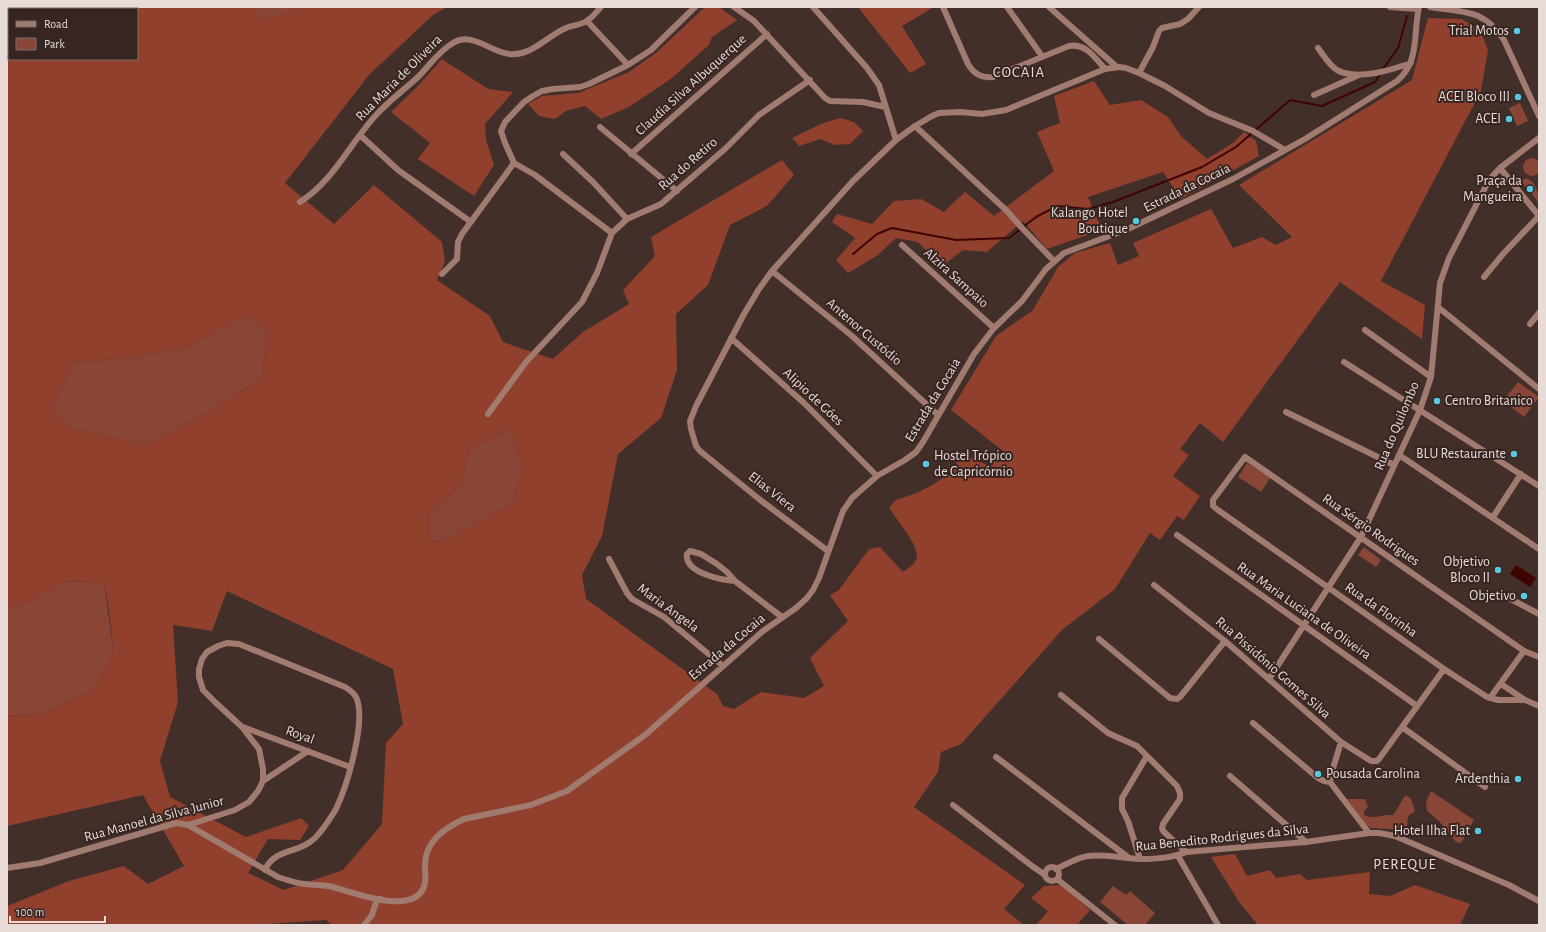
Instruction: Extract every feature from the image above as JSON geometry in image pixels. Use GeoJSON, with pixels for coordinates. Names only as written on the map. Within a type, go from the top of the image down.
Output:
{"type":"FeatureCollection","features":[{"type":"Feature","properties":{"kind":"street","name":"Rua Maria de Oliveira"},"geometry":{"type":"LineString","coordinates":[[300,202],[308,197],[326,178],[378,113],[418,77],[443,49],[462,39],[473,40],[509,54],[521,54],[566,28],[587,21],[601,7]]}},
{"type":"Feature","properties":{"kind":"street"},"geometry":{"type":"LineString","coordinates":[[612,233],[535,175],[514,163],[503,139],[502,126],[524,102],[542,91],[580,87],[590,84],[628,65],[651,50],[695,7]]}},
{"type":"Feature","properties":{"kind":"street"},"geometry":{"type":"LineString","coordinates":[[734,7],[754,21],[825,98],[830,101],[863,102],[885,107]]}},
{"type":"Feature","properties":{"kind":"street"},"geometry":{"type":"LineString","coordinates":[[813,7],[867,68],[879,86],[896,140]]}},
{"type":"Feature","properties":{"kind":"street"},"geometry":{"type":"LineString","coordinates":[[943,7],[968,64],[973,72],[980,76],[993,77],[1042,56],[1075,45],[1082,46],[1088,50],[1105,69]]}},
{"type":"Feature","properties":{"kind":"street"},"geometry":{"type":"LineString","coordinates":[[1006,7],[1042,56]]}},
{"type":"Feature","properties":{"kind":"street"},"geometry":{"type":"LineString","coordinates":[[1049,7],[1117,67]]}},
{"type":"Feature","properties":{"kind":"street"},"geometry":{"type":"LineString","coordinates":[[1138,73],[1153,48],[1159,31],[1162,28],[1180,24],[1188,19],[1199,7]]}},
{"type":"Feature","properties":{"kind":"street"},"geometry":{"type":"LineString","coordinates":[[1390,7],[1418,8]]}},
{"type":"Feature","properties":{"kind":"street"},"geometry":{"type":"LineString","coordinates":[[1430,7],[1472,13],[1482,17],[1497,30],[1501,35],[1539,116]]}},
{"type":"Feature","properties":{"kind":"street"},"geometry":{"type":"LineString","coordinates":[[1472,13],[1476,7]]}},
{"type":"Feature","properties":{"kind":"street","name":"Estrada da Cocaia"},"geometry":{"type":"LineString","coordinates":[[188,825],[265,870],[291,882],[324,886],[360,896],[393,901],[410,900],[419,895],[426,882],[425,860],[427,852],[432,841],[438,835],[464,819],[532,805],[567,791],[645,735],[763,631],[796,608],[813,590],[843,511],[852,498],[877,476],[916,452],[974,354],[994,328],[1022,301],[1054,261],[1064,253],[1128,229],[1233,179],[1305,139],[1397,80],[1407,71],[1411,63],[1414,50],[1418,8]]}},
{"type":"Feature","properties":{"kind":"street"},"geometry":{"type":"LineString","coordinates":[[587,21],[628,65]]}},
{"type":"Feature","properties":{"kind":"street","name":"Claudia Silva Albuquerque"},"geometry":{"type":"LineString","coordinates":[[631,154],[767,34]]}},
{"type":"Feature","properties":{"kind":"street"},"geometry":{"type":"LineString","coordinates":[[1318,48],[1336,69],[1342,72],[1361,74],[1381,72],[1411,63]]}},
{"type":"Feature","properties":{"kind":"street"},"geometry":{"type":"LineString","coordinates":[[828,551],[759,499],[700,451],[696,446],[691,429],[692,414],[731,338],[759,289],[772,271],[853,181],[896,140],[915,126],[939,113],[960,112],[982,114],[1006,110],[1105,69],[1117,67],[1126,68],[1165,86],[1208,113],[1253,131],[1285,150]]}},
{"type":"Feature","properties":{"kind":"street"},"geometry":{"type":"LineString","coordinates":[[1314,95],[1361,74]]}},
{"type":"Feature","properties":{"kind":"street","name":"Rua do Retiro"},"geometry":{"type":"LineString","coordinates":[[488,414],[526,362],[582,302],[597,273],[612,233],[627,220],[661,204],[678,191],[725,149],[759,115],[810,80]]}},
{"type":"Feature","properties":{"kind":"street"},"geometry":{"type":"LineString","coordinates":[[915,126],[1006,210],[1054,261]]}},
{"type":"Feature","properties":{"kind":"street"},"geometry":{"type":"LineString","coordinates":[[600,127],[631,154],[678,191]]}},
{"type":"Feature","properties":{"kind":"street"},"geometry":{"type":"LineString","coordinates":[[360,135],[398,170],[471,222]]}},
{"type":"Feature","properties":{"kind":"street","name":"Rua do Quilombo"},"geometry":{"type":"LineString","coordinates":[[1269,679],[1361,537],[1420,410],[1431,376],[1440,283],[1449,258],[1484,189],[1495,172],[1539,138]]}},
{"type":"Feature","properties":{"kind":"street"},"geometry":{"type":"LineString","coordinates":[[563,154],[593,182],[627,220]]}},
{"type":"Feature","properties":{"kind":"street"},"geometry":{"type":"LineString","coordinates":[[442,274],[457,259],[459,238],[514,163]]}},
{"type":"Feature","properties":{"kind":"street"},"geometry":{"type":"LineString","coordinates":[[1484,277],[1503,254],[1539,216],[1500,168]]}},
{"type":"Feature","properties":{"kind":"street","name":"Alzira Sampaio"},"geometry":{"type":"LineString","coordinates":[[902,245],[994,328]]}},
{"type":"Feature","properties":{"kind":"street","name":"Antenor Custódio"},"geometry":{"type":"LineString","coordinates":[[772,271],[852,336],[938,415]]}},
{"type":"Feature","properties":{"kind":"street"},"geometry":{"type":"LineString","coordinates":[[1438,307],[1539,389]]}},
{"type":"Feature","properties":{"kind":"street"},"geometry":{"type":"LineString","coordinates":[[1530,324],[1539,313]]}},
{"type":"Feature","properties":{"kind":"street"},"geometry":{"type":"LineString","coordinates":[[1365,330],[1431,376]]}},
{"type":"Feature","properties":{"kind":"street","name":"Alipio de Góes"},"geometry":{"type":"LineString","coordinates":[[731,338],[804,403],[877,476]]}},
{"type":"Feature","properties":{"kind":"street"},"geometry":{"type":"LineString","coordinates":[[1344,362],[1539,486]]}},
{"type":"Feature","properties":{"kind":"street"},"geometry":{"type":"LineString","coordinates":[[1286,412],[1394,465]]}},
{"type":"Feature","properties":{"kind":"street"},"geometry":{"type":"LineString","coordinates":[[1398,455],[1539,549]]}},
{"type":"Feature","properties":{"kind":"street","name":"Rua Sérgio Rodrigues"},"geometry":{"type":"LineString","coordinates":[[1218,510],[1213,506],[1213,500],[1245,457],[1524,651],[1539,657]]}},
{"type":"Feature","properties":{"kind":"street"},"geometry":{"type":"LineString","coordinates":[[1493,517],[1521,474]]}},
{"type":"Feature","properties":{"kind":"street","name":"Rua da Florinha"},"geometry":{"type":"LineString","coordinates":[[1218,510],[1444,669],[1490,698],[1525,700],[1539,706]]}},
{"type":"Feature","properties":{"kind":"street","name":"Rua Maria Luciana de Oliveira"},"geometry":{"type":"LineString","coordinates":[[1177,536],[1305,625],[1417,706]]}},
{"type":"Feature","properties":{"kind":"street"},"geometry":{"type":"LineString","coordinates":[[735,581],[723,580],[702,573],[695,569],[688,561],[687,554],[690,551],[701,554],[727,572],[735,581],[782,617]]}},
{"type":"Feature","properties":{"kind":"street","name":"Maria Angela"},"geometry":{"type":"LineString","coordinates":[[609,559],[626,593],[632,600],[668,620],[723,666]]}},
{"type":"Feature","properties":{"kind":"street","name":"Rua Pissidônio Gomes Silva"},"geometry":{"type":"LineString","coordinates":[[1154,584],[1225,641],[1341,742],[1371,761],[1378,761],[1402,727]]}},
{"type":"Feature","properties":{"kind":"street"},"geometry":{"type":"LineString","coordinates":[[1507,597],[1539,614]]}},
{"type":"Feature","properties":{"kind":"street"},"geometry":{"type":"LineString","coordinates":[[1098,639],[1170,698],[1174,699],[1180,697],[1225,641]]}},
{"type":"Feature","properties":{"kind":"street"},"geometry":{"type":"LineString","coordinates":[[263,781],[263,769],[258,749],[242,726],[204,690],[199,677],[199,669],[202,659],[207,652],[227,643],[239,644],[345,687],[352,691],[358,705],[359,721],[355,748],[336,808],[326,825],[314,839],[303,847],[271,859],[265,870]]}},
{"type":"Feature","properties":{"kind":"street"},"geometry":{"type":"LineString","coordinates":[[1490,698],[1524,651]]}},
{"type":"Feature","properties":{"kind":"street"},"geometry":{"type":"LineString","coordinates":[[1444,669],[1402,727],[1485,787]]}},
{"type":"Feature","properties":{"kind":"street"},"geometry":{"type":"LineString","coordinates":[[1501,684],[1525,700]]}},
{"type":"Feature","properties":{"kind":"street"},"geometry":{"type":"LineString","coordinates":[[1061,695],[1108,733],[1136,746],[1179,790],[1180,799],[1163,824],[1162,829],[1186,852]]}},
{"type":"Feature","properties":{"kind":"street"},"geometry":{"type":"LineString","coordinates":[[1253,723],[1318,778],[1330,782],[1369,833]]}},
{"type":"Feature","properties":{"kind":"street","name":"Royal"},"geometry":{"type":"LineString","coordinates":[[242,726],[350,767]]}},
{"type":"Feature","properties":{"kind":"street"},"geometry":{"type":"LineString","coordinates":[[1330,782],[1341,742]]}},
{"type":"Feature","properties":{"kind":"street"},"geometry":{"type":"LineString","coordinates":[[263,781],[308,751]]}},
{"type":"Feature","properties":{"kind":"street"},"geometry":{"type":"LineString","coordinates":[[1140,859],[1130,826],[1122,809],[1121,802],[1147,756]]}},
{"type":"Feature","properties":{"kind":"street"},"geometry":{"type":"LineString","coordinates":[[996,757],[1130,859]]}},
{"type":"Feature","properties":{"kind":"street"},"geometry":{"type":"LineString","coordinates":[[1230,776],[1306,842]]}},
{"type":"Feature","properties":{"kind":"street","name":"Rua Manoel da Silva Junior"},"geometry":{"type":"LineString","coordinates":[[7,868],[47,861],[176,823],[188,825],[235,810],[249,802],[258,791],[263,781]]}},
{"type":"Feature","properties":{"kind":"street"},"geometry":{"type":"LineString","coordinates":[[953,805],[1045,875],[1047,879],[1051,881],[1057,879]]}},
{"type":"Feature","properties":{"kind":"street","name":"Rua Benedito Rodrigues da Silva"},"geometry":{"type":"LineString","coordinates":[[1056,869],[1078,858],[1089,855],[1140,859],[1178,856],[1186,852],[1306,842],[1369,833],[1379,833],[1395,836],[1509,885],[1539,901]]}},
{"type":"Feature","properties":{"kind":"street"},"geometry":{"type":"LineString","coordinates":[[1178,856],[1218,925]]}},
{"type":"Feature","properties":{"kind":"street"},"geometry":{"type":"LineString","coordinates":[[1045,875],[1046,871],[1053,867],[1059,873],[1057,879]]}},
{"type":"Feature","properties":{"kind":"street"},"geometry":{"type":"LineString","coordinates":[[1057,879],[1115,925]]}},
{"type":"Feature","properties":{"kind":"street"},"geometry":{"type":"LineString","coordinates":[[364,925],[372,915],[377,899]]}},
{"type":"Feature","properties":{"kind":"green space"},"geometry":{"type":"Polygon","coordinates":[[[256,7],[298,7],[283,15],[256,18],[256,7]]]}},
{"type":"Feature","properties":{"kind":"green space"},"geometry":{"type":"Polygon","coordinates":[[[1520,103],[1528,121],[1517,126],[1509,108],[1520,103]]]}},
{"type":"Feature","properties":{"kind":"green space"},"geometry":{"type":"Polygon","coordinates":[[[1532,158],[1538,161],[1541,167],[1538,173],[1532,176],[1526,173],[1523,167],[1526,161],[1532,158]]]}},
{"type":"Feature","properties":{"kind":"green space"},"geometry":{"type":"Polygon","coordinates":[[[1526,178],[1533,182],[1535,186],[1539,197],[1539,205],[1536,199],[1523,184],[1522,181],[1526,178]]]}},
{"type":"Feature","properties":{"kind":"green space"},"geometry":{"type":"Polygon","coordinates":[[[246,314],[267,329],[262,378],[205,414],[146,445],[69,428],[51,408],[73,363],[133,357],[187,347],[246,314]]]}},
{"type":"Feature","properties":{"kind":"green space"},"geometry":{"type":"Polygon","coordinates":[[[1518,382],[1539,397],[1524,417],[1503,401],[1518,382]]]}},
{"type":"Feature","properties":{"kind":"green space"},"geometry":{"type":"Polygon","coordinates":[[[510,429],[522,467],[513,504],[442,542],[430,541],[430,513],[461,484],[469,449],[510,429]]]}},
{"type":"Feature","properties":{"kind":"green space"},"geometry":{"type":"Polygon","coordinates":[[[1247,463],[1270,478],[1261,492],[1238,477],[1247,463]]]}},
{"type":"Feature","properties":{"kind":"green space"},"geometry":{"type":"Polygon","coordinates":[[[1364,547],[1381,560],[1376,567],[1358,555],[1364,547]]]}},
{"type":"Feature","properties":{"kind":"green space"},"geometry":{"type":"Polygon","coordinates":[[[65,581],[104,583],[114,653],[92,691],[37,716],[7,715],[7,609],[25,603],[65,581]]]}},
{"type":"Feature","properties":{"kind":"green space"},"geometry":{"type":"Polygon","coordinates":[[[1431,791],[1474,820],[1461,843],[1456,842],[1439,821],[1427,811],[1426,802],[1431,791]]]}},
{"type":"Feature","properties":{"kind":"green space"},"geometry":{"type":"Polygon","coordinates":[[[1406,795],[1411,799],[1415,811],[1408,816],[1407,827],[1403,830],[1371,828],[1365,824],[1347,799],[1365,799],[1368,807],[1364,811],[1364,815],[1375,817],[1393,815],[1406,795]]]}},
{"type":"Feature","properties":{"kind":"green space"},"geometry":{"type":"Polygon","coordinates":[[[1113,886],[1126,895],[1130,891],[1155,913],[1145,925],[1128,925],[1100,902],[1113,886]]]}},
{"type":"Feature","properties":{"kind":"shaded area"},"geometry":{"type":"Polygon","coordinates":[[[7,7],[256,7],[256,18],[283,15],[298,7],[447,7],[433,15],[369,75],[285,183],[334,224],[374,185],[442,242],[445,262],[437,280],[490,316],[503,342],[553,359],[583,332],[629,304],[623,290],[655,256],[651,237],[782,160],[794,175],[767,206],[730,225],[708,285],[676,314],[677,370],[661,418],[618,454],[602,536],[582,575],[586,599],[717,694],[723,706],[734,709],[761,692],[804,698],[824,686],[810,658],[848,621],[830,595],[839,590],[869,549],[880,547],[903,572],[912,565],[917,558],[916,550],[906,531],[889,508],[896,500],[917,493],[947,475],[963,454],[989,466],[1003,451],[951,410],[996,336],[1033,310],[1058,267],[1075,253],[1110,243],[1118,265],[1139,256],[1133,243],[1211,209],[1233,248],[1262,237],[1276,245],[1292,237],[1239,185],[1412,80],[1428,18],[1462,19],[1480,30],[1488,50],[1481,91],[1381,281],[1425,305],[1422,339],[1340,282],[1223,442],[1200,423],[1180,449],[1189,455],[1173,476],[1200,496],[1184,520],[1177,516],[1160,540],[1150,533],[1115,589],[1062,630],[961,744],[941,752],[938,772],[914,807],[1025,885],[1004,909],[1024,925],[332,925],[326,920],[254,925],[7,925],[7,906],[69,881],[124,866],[148,884],[184,866],[143,795],[7,826],[7,715],[37,716],[92,691],[114,653],[104,583],[65,581],[25,603],[7,609],[7,7]],[[246,314],[187,347],[133,357],[73,363],[51,408],[69,428],[146,445],[205,414],[262,378],[267,329],[246,314]],[[510,429],[469,449],[461,484],[430,513],[430,541],[442,542],[513,504],[522,467],[510,429]],[[227,591],[212,631],[173,625],[178,702],[160,761],[170,797],[246,837],[301,818],[309,826],[300,840],[268,839],[248,873],[284,890],[343,870],[382,824],[386,743],[403,724],[393,669],[227,591]]]}},
{"type":"Feature","properties":{"kind":"shaded area"},"geometry":{"type":"Polygon","coordinates":[[[705,7],[719,7],[737,20],[712,37],[709,45],[672,78],[629,107],[601,119],[585,106],[566,111],[555,119],[539,116],[528,104],[542,96],[578,93],[629,72],[657,52],[705,7]]]}},
{"type":"Feature","properties":{"kind":"shaded area"},"geometry":{"type":"Polygon","coordinates":[[[858,7],[934,7],[902,26],[926,64],[910,73],[858,7]]]}},
{"type":"Feature","properties":{"kind":"shaded area"},"geometry":{"type":"Polygon","coordinates":[[[442,59],[488,89],[513,92],[485,124],[486,139],[494,165],[474,196],[418,159],[430,143],[391,112],[417,87],[442,59]]]}},
{"type":"Feature","properties":{"kind":"shaded area"},"geometry":{"type":"Polygon","coordinates":[[[1094,81],[1110,105],[1141,100],[1168,117],[1181,136],[1207,159],[1233,143],[1244,132],[1256,141],[1259,156],[1181,199],[1163,172],[1088,197],[1102,230],[1047,249],[1023,221],[987,252],[963,250],[942,266],[918,242],[896,238],[878,255],[848,273],[836,260],[855,238],[832,222],[837,214],[872,224],[894,201],[921,199],[944,212],[965,192],[994,216],[1054,171],[1037,132],[1060,123],[1054,96],[1094,81]]]}},
{"type":"Feature","properties":{"kind":"shaded area"},"geometry":{"type":"Polygon","coordinates":[[[841,118],[854,122],[863,131],[850,144],[835,145],[820,139],[799,146],[792,138],[823,123],[841,118]]]}},
{"type":"Feature","properties":{"kind":"shaded area"},"geometry":{"type":"Polygon","coordinates":[[[1516,565],[1536,578],[1530,587],[1510,574],[1516,565]]]}},
{"type":"Feature","properties":{"kind":"shaded area"},"geometry":{"type":"Polygon","coordinates":[[[1235,854],[1247,876],[1270,870],[1276,878],[1300,874],[1307,880],[1370,872],[1369,894],[1390,896],[1415,885],[1470,904],[1460,925],[1258,925],[1239,902],[1211,857],[1235,854]]]}},
{"type":"Feature","properties":{"kind":"shaded area"},"geometry":{"type":"Polygon","coordinates":[[[1061,885],[1090,910],[1077,925],[1036,925],[1048,911],[1031,898],[1044,886],[1061,885]]]}},
{"type":"Feature","properties":{"kind":"waterway"},"geometry":{"type":"LineString","coordinates":[[1383,69],[1398,48],[1407,16]]}},
{"type":"Feature","properties":{"kind":"waterway"},"geometry":{"type":"LineString","coordinates":[[853,254],[877,234],[892,228],[956,240],[1009,238],[1036,217],[1057,206],[1088,209],[1113,202],[1202,167],[1236,147],[1290,100],[1322,106],[1375,82],[1380,74]]}},
{"type":"Feature","properties":{"kind":"place","name":"Trial Motos"},"geometry":{"type":"Point","coordinates":[1517,31]}},
{"type":"Feature","properties":{"kind":"place","name":"ACEI Bloco III"},"geometry":{"type":"Point","coordinates":[1518,97]}},
{"type":"Feature","properties":{"kind":"place","name":"ACEI"},"geometry":{"type":"Point","coordinates":[1509,119]}},
{"type":"Feature","properties":{"kind":"place","name":"Praça da Mangueira"},"geometry":{"type":"Point","coordinates":[1530,189]}},
{"type":"Feature","properties":{"kind":"place","name":"Kalango Hotel Boutique"},"geometry":{"type":"Point","coordinates":[1136,221]}},
{"type":"Feature","properties":{"kind":"place","name":"Centro Britanico"},"geometry":{"type":"Point","coordinates":[1437,401]}},
{"type":"Feature","properties":{"kind":"place","name":"BLU Restaurante"},"geometry":{"type":"Point","coordinates":[1514,454]}},
{"type":"Feature","properties":{"kind":"place","name":"Hostel Trópico de Capricórnio"},"geometry":{"type":"Point","coordinates":[926,464]}},
{"type":"Feature","properties":{"kind":"place","name":"Objetivo Bloco II"},"geometry":{"type":"Point","coordinates":[1498,570]}},
{"type":"Feature","properties":{"kind":"place","name":"Objetivo"},"geometry":{"type":"Point","coordinates":[1524,596]}},
{"type":"Feature","properties":{"kind":"place","name":"Pousada Carolina"},"geometry":{"type":"Point","coordinates":[1318,774]}},
{"type":"Feature","properties":{"kind":"place","name":"Ardenthia"},"geometry":{"type":"Point","coordinates":[1518,779]}},
{"type":"Feature","properties":{"kind":"place","name":"Hotel Ilha Flat"},"geometry":{"type":"Point","coordinates":[1478,831]}},
{"type":"Feature","properties":{"kind":"district","name":"COCAIA"},"geometry":{"type":"Point","coordinates":[1019,72]}},
{"type":"Feature","properties":{"kind":"district","name":"PEREQUE"},"geometry":{"type":"Point","coordinates":[1405,864]}}]}
